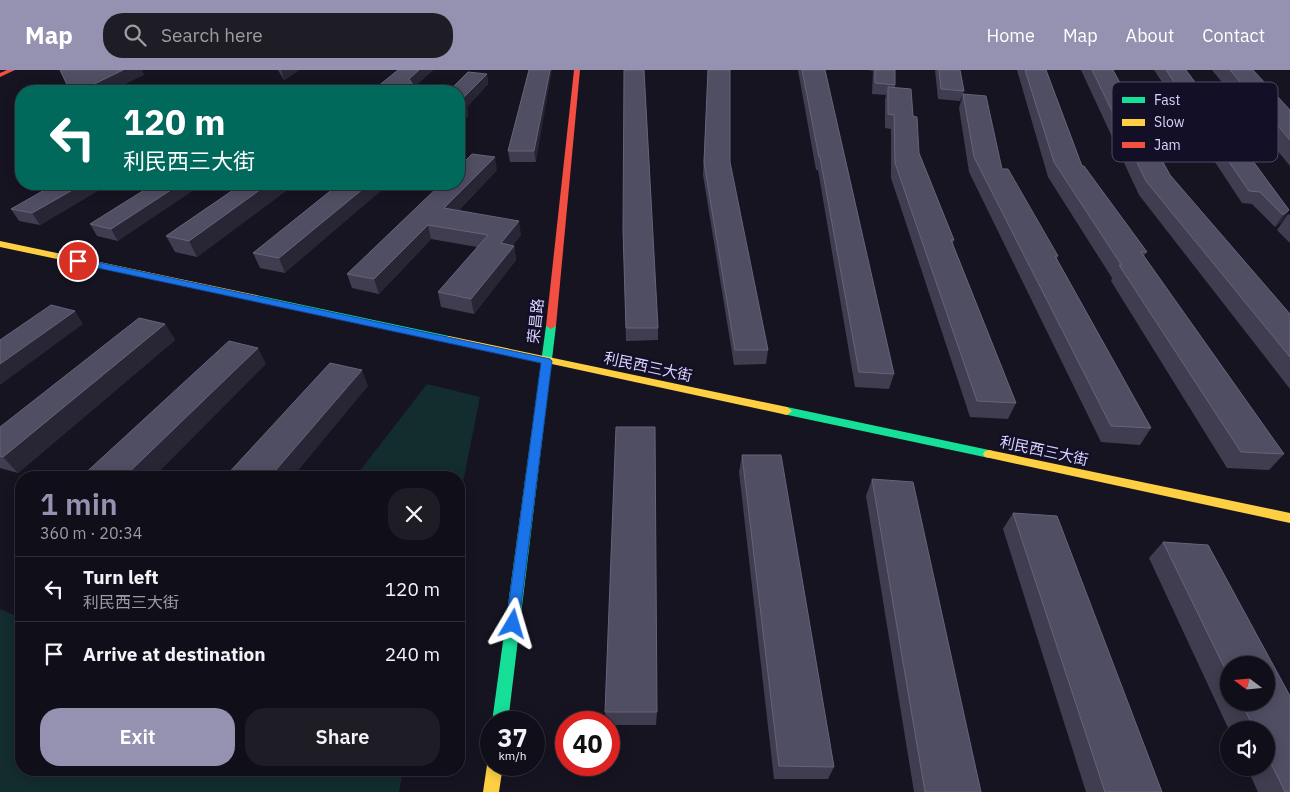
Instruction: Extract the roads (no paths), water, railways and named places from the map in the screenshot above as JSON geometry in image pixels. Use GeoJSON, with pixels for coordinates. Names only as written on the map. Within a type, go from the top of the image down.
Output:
{"type":"FeatureCollection","features":[{"type":"Feature","properties":{"kind":"main road"},"geometry":{"type":"LineString","coordinates":[[0,75],[12,70]]}},
{"type":"Feature","properties":{"kind":"main road","name":"荣昌路"},"geometry":{"type":"LineString","coordinates":[[501,711],[546,365],[576,70]]}},
{"type":"Feature","properties":{"kind":"main road","name":"利民西三大街"},"geometry":{"type":"LineString","coordinates":[[0,244],[546,365],[1290,526]]}},
{"type":"Feature","properties":{"kind":"main road","name":"利民西三大街"},"geometry":{"type":"LineString","coordinates":[[0,253],[1290,518]]}},
{"type":"Feature","properties":{"kind":"main road"},"geometry":{"type":"LineString","coordinates":[[491,792],[493,776]]}}]}
